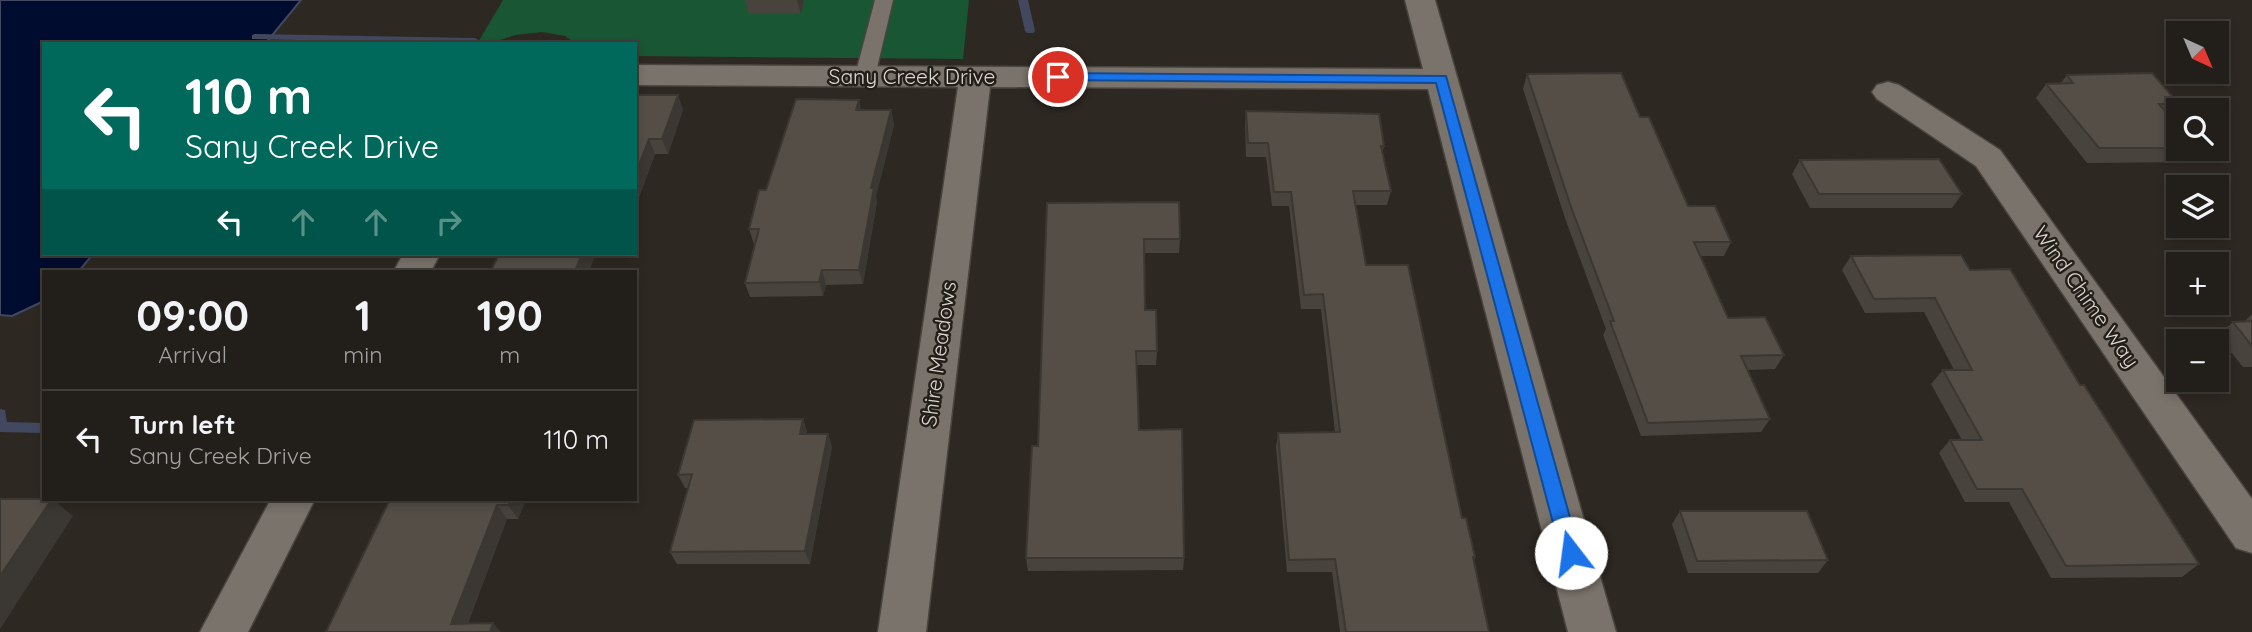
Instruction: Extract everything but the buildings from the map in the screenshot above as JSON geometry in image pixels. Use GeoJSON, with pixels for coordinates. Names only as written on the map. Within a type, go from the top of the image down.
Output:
{"type":"FeatureCollection","features":[{"type":"Feature","properties":{"kind":"street"},"geometry":{"type":"LineString","coordinates":[[1420,0],[1592,632]]}},
{"type":"Feature","properties":{"kind":"street","name":"Sany Creek Drive"},"geometry":{"type":"LineString","coordinates":[[637,75],[1442,79]]}},
{"type":"Feature","properties":{"kind":"street","name":"Shire Meadows"},"geometry":{"type":"LineString","coordinates":[[902,632],[975,77]]}},
{"type":"Feature","properties":{"kind":"street","name":"Wind Chime Way"},"geometry":{"type":"LineString","coordinates":[[1888,92],[1988,158],[2252,534]]}},
{"type":"Feature","properties":{"kind":"street"},"geometry":{"type":"LineString","coordinates":[[224,632],[292,501]]}},
{"type":"Feature","properties":{"kind":"lane"},"geometry":{"type":"LineString","coordinates":[[865,76],[884,0]]}},
{"type":"Feature","properties":{"kind":"green space"},"geometry":{"type":"Polygon","coordinates":[[[503,0],[969,0],[963,59],[637,56],[637,42],[574,42],[565,36],[542,32],[515,35],[495,42],[478,42],[503,0]]]}},
{"type":"Feature","properties":{"kind":"water"},"geometry":{"type":"Polygon","coordinates":[[[0,0],[301,0],[267,42],[42,42],[42,256],[91,256],[80,270],[42,270],[42,302],[12,316],[0,315],[0,0]]]}},
{"type":"Feature","properties":{"kind":"waterway"},"geometry":{"type":"LineString","coordinates":[[1023,0],[1030,31]]}},
{"type":"Feature","properties":{"kind":"waterway"},"geometry":{"type":"LineString","coordinates":[[255,37],[475,41]]}},
{"type":"Feature","properties":{"kind":"waterway"},"geometry":{"type":"LineString","coordinates":[[0,414],[1,427],[42,428]]}},
{"type":"Feature","properties":{"kind":"route"},"geometry":{"type":"LineString","coordinates":[[1058,77],[1442,79],[1571,553]]}}]}
